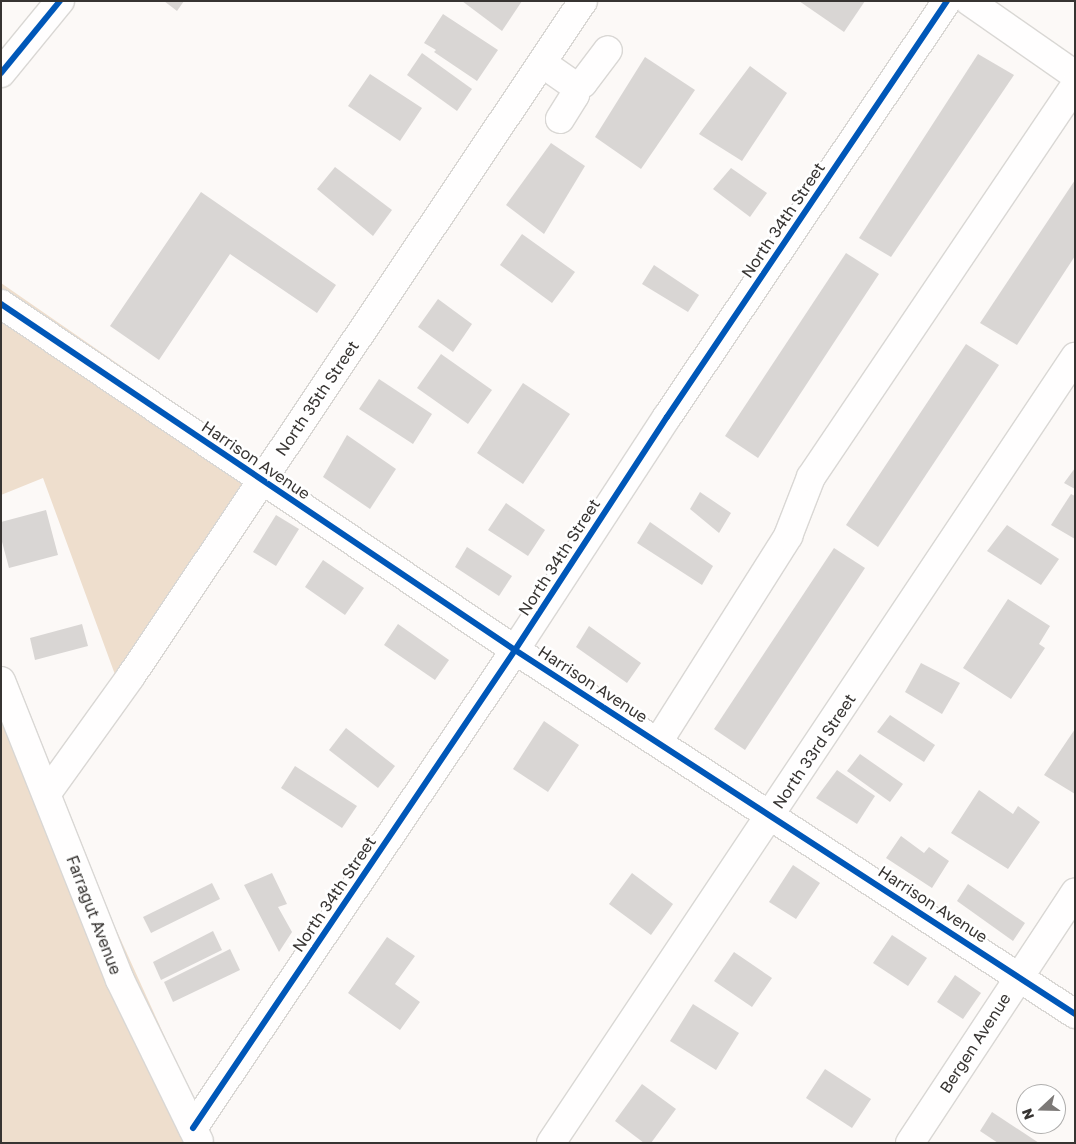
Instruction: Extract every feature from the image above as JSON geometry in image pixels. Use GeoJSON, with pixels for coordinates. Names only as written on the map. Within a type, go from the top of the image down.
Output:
{"type":"FeatureCollection","features":[{"type":"Feature","properties":{"kind":"street"},"geometry":{"type":"LineString","coordinates":[[1,73],[60,1]]}},
{"type":"Feature","properties":{"kind":"street","name":"North 35th Street"},"geometry":{"type":"LineString","coordinates":[[47,794],[131,676],[583,1]]}},
{"type":"Feature","properties":{"kind":"street","name":"North 34th Street"},"geometry":{"type":"LineString","coordinates":[[196,1135],[667,417],[947,1]]}},
{"type":"Feature","properties":{"kind":"street"},"geometry":{"type":"LineString","coordinates":[[969,1],[1075,75]]}},
{"type":"Feature","properties":{"kind":"street"},"geometry":{"type":"LineString","coordinates":[[573,85],[583,83],[608,50]]}},
{"type":"Feature","properties":{"kind":"street"},"geometry":{"type":"LineString","coordinates":[[542,63],[573,85],[575,95],[560,119]]}},
{"type":"Feature","properties":{"kind":"street"},"geometry":{"type":"LineString","coordinates":[[658,742],[788,536],[811,477],[1075,86]]}},
{"type":"Feature","properties":{"kind":"street","name":"Harrison Avenue"},"geometry":{"type":"LineString","coordinates":[[1,304],[514,650],[1075,1014]]}},
{"type":"Feature","properties":{"kind":"street","name":"North 33rd Street"},"geometry":{"type":"LineString","coordinates":[[551,1143],[1075,357]]}},
{"type":"Feature","properties":{"kind":"street","name":"Farragut Avenue"},"geometry":{"type":"LineString","coordinates":[[1,681],[120,980],[196,1135]]}},
{"type":"Feature","properties":{"kind":"street","name":"Bergen Avenue"},"geometry":{"type":"LineString","coordinates":[[910,1143],[1075,893]]}},
{"type":"Feature","properties":{"kind":"shaded area"},"geometry":{"type":"Polygon","coordinates":[[[1,283],[261,463],[117,680],[43,478],[1,495],[1,283]]]}},
{"type":"Feature","properties":{"kind":"shaded area"},"geometry":{"type":"Polygon","coordinates":[[[1,676],[213,1143],[1,1143],[1,676]]]}},
{"type":"Feature","properties":{"kind":"building"},"geometry":{"type":"Polygon","coordinates":[[[164,1],[184,1],[177,11],[164,1]]]}},
{"type":"Feature","properties":{"kind":"building"},"geometry":{"type":"Polygon","coordinates":[[[462,1],[522,1],[502,31],[462,1]]]}},
{"type":"Feature","properties":{"kind":"building"},"geometry":{"type":"Polygon","coordinates":[[[799,1],[865,1],[844,32],[799,1]]]}},
{"type":"Feature","properties":{"kind":"building"},"geometry":{"type":"Polygon","coordinates":[[[443,14],[498,50],[477,81],[424,43],[443,14]]]}},
{"type":"Feature","properties":{"kind":"building"},"geometry":{"type":"Polygon","coordinates":[[[422,53],[472,89],[457,111],[407,75],[422,53]]]}},
{"type":"Feature","properties":{"kind":"building"},"geometry":{"type":"Polygon","coordinates":[[[978,54],[1014,75],[891,257],[859,238],[978,54]]]}},
{"type":"Feature","properties":{"kind":"building"},"geometry":{"type":"Polygon","coordinates":[[[645,57],[695,90],[641,169],[595,137],[645,57]]]}},
{"type":"Feature","properties":{"kind":"building"},"geometry":{"type":"Polygon","coordinates":[[[750,66],[787,93],[742,161],[699,134],[750,66]]]}},
{"type":"Feature","properties":{"kind":"building"},"geometry":{"type":"Polygon","coordinates":[[[370,74],[422,108],[400,141],[348,106],[370,74]]]}},
{"type":"Feature","properties":{"kind":"building"},"geometry":{"type":"Polygon","coordinates":[[[551,143],[585,166],[544,234],[506,205],[551,143]]]}},
{"type":"Feature","properties":{"kind":"building"},"geometry":{"type":"Polygon","coordinates":[[[335,167],[392,210],[373,236],[317,189],[335,167]]]}},
{"type":"Feature","properties":{"kind":"building"},"geometry":{"type":"Polygon","coordinates":[[[731,168],[767,193],[750,217],[713,189],[731,168]]]}},
{"type":"Feature","properties":{"kind":"building"},"geometry":{"type":"Polygon","coordinates":[[[1075,180],[1075,256],[1017,345],[980,323],[1075,180]]]}},
{"type":"Feature","properties":{"kind":"building"},"geometry":{"type":"Polygon","coordinates":[[[201,192],[336,285],[317,313],[230,254],[159,360],[110,326],[201,192]]]}},
{"type":"Feature","properties":{"kind":"building"},"geometry":{"type":"Polygon","coordinates":[[[522,234],[575,272],[552,303],[500,265],[522,234]]]}},
{"type":"Feature","properties":{"kind":"building"},"geometry":{"type":"Polygon","coordinates":[[[846,253],[879,274],[758,458],[725,436],[846,253]]]}},
{"type":"Feature","properties":{"kind":"building"},"geometry":{"type":"Polygon","coordinates":[[[654,265],[699,295],[688,312],[642,284],[654,265]]]}},
{"type":"Feature","properties":{"kind":"building"},"geometry":{"type":"Polygon","coordinates":[[[438,299],[472,324],[453,352],[418,327],[438,299]]]}},
{"type":"Feature","properties":{"kind":"building"},"geometry":{"type":"Polygon","coordinates":[[[966,344],[999,365],[878,547],[846,525],[966,344]]]}},
{"type":"Feature","properties":{"kind":"building"},"geometry":{"type":"Polygon","coordinates":[[[441,354],[492,390],[468,424],[417,388],[441,354]]]}},
{"type":"Feature","properties":{"kind":"building"},"geometry":{"type":"Polygon","coordinates":[[[379,379],[432,414],[413,444],[359,409],[379,379]]]}},
{"type":"Feature","properties":{"kind":"building"},"geometry":{"type":"Polygon","coordinates":[[[523,383],[570,414],[523,484],[477,453],[523,383]]]}},
{"type":"Feature","properties":{"kind":"building"},"geometry":{"type":"Polygon","coordinates":[[[347,435],[396,469],[370,509],[323,477],[347,435]]]}},
{"type":"Feature","properties":{"kind":"building"},"geometry":{"type":"Polygon","coordinates":[[[1075,468],[1075,489],[1064,483],[1075,468]]]}},
{"type":"Feature","properties":{"kind":"building"},"geometry":{"type":"Polygon","coordinates":[[[700,492],[731,513],[719,533],[690,509],[700,492]]]}},
{"type":"Feature","properties":{"kind":"building"},"geometry":{"type":"Polygon","coordinates":[[[1071,494],[1075,496],[1075,539],[1051,525],[1071,494]]]}},
{"type":"Feature","properties":{"kind":"building"},"geometry":{"type":"Polygon","coordinates":[[[506,503],[545,530],[528,556],[488,530],[506,503]]]}},
{"type":"Feature","properties":{"kind":"building"},"geometry":{"type":"Polygon","coordinates":[[[46,510],[58,555],[9,568],[1,538],[1,522],[46,510]]]}},
{"type":"Feature","properties":{"kind":"building"},"geometry":{"type":"Polygon","coordinates":[[[276,515],[299,529],[276,566],[253,552],[276,515]]]}},
{"type":"Feature","properties":{"kind":"building"},"geometry":{"type":"Polygon","coordinates":[[[650,522],[713,566],[702,585],[637,543],[650,522]]]}},
{"type":"Feature","properties":{"kind":"building"},"geometry":{"type":"Polygon","coordinates":[[[1007,525],[1059,559],[1041,585],[987,551],[1007,525]]]}},
{"type":"Feature","properties":{"kind":"building"},"geometry":{"type":"Polygon","coordinates":[[[467,547],[512,576],[499,596],[455,567],[467,547]]]}},
{"type":"Feature","properties":{"kind":"building"},"geometry":{"type":"Polygon","coordinates":[[[834,548],[865,568],[745,750],[714,729],[834,548]]]}},
{"type":"Feature","properties":{"kind":"building"},"geometry":{"type":"Polygon","coordinates":[[[323,560],[364,588],[345,615],[305,587],[323,560]]]}},
{"type":"Feature","properties":{"kind":"building"},"geometry":{"type":"Polygon","coordinates":[[[1008,599],[1050,626],[1039,644],[1045,648],[1011,699],[963,668],[1008,599]]]}},
{"type":"Feature","properties":{"kind":"building"},"geometry":{"type":"Polygon","coordinates":[[[82,624],[88,646],[35,660],[30,638],[82,624]]]}},
{"type":"Feature","properties":{"kind":"building"},"geometry":{"type":"Polygon","coordinates":[[[398,624],[449,660],[435,680],[384,645],[398,624]]]}},
{"type":"Feature","properties":{"kind":"building"},"geometry":{"type":"Polygon","coordinates":[[[589,626],[641,663],[627,683],[576,647],[589,626]]]}},
{"type":"Feature","properties":{"kind":"building"},"geometry":{"type":"Polygon","coordinates":[[[921,663],[960,683],[942,714],[905,692],[921,663]]]}},
{"type":"Feature","properties":{"kind":"building"},"geometry":{"type":"Polygon","coordinates":[[[890,715],[935,745],[924,762],[877,732],[890,715]]]}},
{"type":"Feature","properties":{"kind":"building"},"geometry":{"type":"Polygon","coordinates":[[[544,721],[579,745],[548,792],[513,769],[544,721]]]}},
{"type":"Feature","properties":{"kind":"building"},"geometry":{"type":"Polygon","coordinates":[[[346,728],[395,766],[378,788],[329,750],[346,728]]]}},
{"type":"Feature","properties":{"kind":"building"},"geometry":{"type":"Polygon","coordinates":[[[1075,729],[1075,794],[1044,775],[1075,729]]]}},
{"type":"Feature","properties":{"kind":"building"},"geometry":{"type":"Polygon","coordinates":[[[860,754],[903,784],[890,802],[847,771],[860,754]]]}},
{"type":"Feature","properties":{"kind":"building"},"geometry":{"type":"Polygon","coordinates":[[[295,766],[357,806],[342,828],[281,788],[295,766]]]}},
{"type":"Feature","properties":{"kind":"building"},"geometry":{"type":"Polygon","coordinates":[[[837,770],[875,796],[857,824],[816,798],[837,770]]]}},
{"type":"Feature","properties":{"kind":"building"},"geometry":{"type":"Polygon","coordinates":[[[979,790],[1013,814],[1018,806],[1040,822],[1008,869],[951,833],[979,790]]]}},
{"type":"Feature","properties":{"kind":"building"},"geometry":{"type":"Polygon","coordinates":[[[901,836],[924,853],[929,847],[949,861],[932,888],[886,858],[901,836]]]}},
{"type":"Feature","properties":{"kind":"building"},"geometry":{"type":"Polygon","coordinates":[[[793,865],[820,883],[796,919],[769,902],[793,865]]]}},
{"type":"Feature","properties":{"kind":"building"},"geometry":{"type":"Polygon","coordinates":[[[272,873],[287,904],[278,907],[292,932],[279,952],[244,885],[272,873]]]}},
{"type":"Feature","properties":{"kind":"building"},"geometry":{"type":"Polygon","coordinates":[[[632,873],[673,904],[651,935],[609,904],[632,873]]]}},
{"type":"Feature","properties":{"kind":"building"},"geometry":{"type":"Polygon","coordinates":[[[212,883],[220,899],[151,933],[143,917],[212,883]]]}},
{"type":"Feature","properties":{"kind":"building"},"geometry":{"type":"Polygon","coordinates":[[[968,884],[1025,923],[1013,941],[957,901],[968,884]]]}},
{"type":"Feature","properties":{"kind":"building"},"geometry":{"type":"Polygon","coordinates":[[[213,931],[222,950],[161,980],[153,962],[213,931]]]}},
{"type":"Feature","properties":{"kind":"building"},"geometry":{"type":"Polygon","coordinates":[[[892,935],[927,958],[908,986],[873,963],[892,935]]]}},
{"type":"Feature","properties":{"kind":"building"},"geometry":{"type":"Polygon","coordinates":[[[387,937],[415,956],[395,984],[420,1002],[400,1030],[348,993],[387,937]]]}},
{"type":"Feature","properties":{"kind":"building"},"geometry":{"type":"Polygon","coordinates":[[[230,949],[240,970],[173,1002],[164,982],[230,949]]]}},
{"type":"Feature","properties":{"kind":"building"},"geometry":{"type":"Polygon","coordinates":[[[734,952],[772,978],[752,1007],[714,981],[734,952]]]}},
{"type":"Feature","properties":{"kind":"building"},"geometry":{"type":"Polygon","coordinates":[[[955,975],[981,993],[963,1019],[937,1002],[955,975]]]}},
{"type":"Feature","properties":{"kind":"building"},"geometry":{"type":"Polygon","coordinates":[[[693,1004],[739,1033],[716,1070],[670,1041],[693,1004]]]}},
{"type":"Feature","properties":{"kind":"building"},"geometry":{"type":"Polygon","coordinates":[[[825,1069],[871,1099],[852,1128],[806,1098],[825,1069]]]}},
{"type":"Feature","properties":{"kind":"building"},"geometry":{"type":"Polygon","coordinates":[[[642,1084],[676,1109],[651,1143],[644,1143],[615,1121],[642,1084]]]}},
{"type":"Feature","properties":{"kind":"building"},"geometry":{"type":"Polygon","coordinates":[[[992,1112],[1016,1128],[1016,1134],[1025,1134],[1039,1143],[998,1143],[980,1131],[992,1112]]]}},
{"type":"Feature","properties":{"kind":"cycle path"},"geometry":{"type":"LineString","coordinates":[[1,73],[60,1]]}},
{"type":"Feature","properties":{"kind":"cycle path"},"geometry":{"type":"LineString","coordinates":[[193,1128],[515,650],[667,417],[947,1]]}},
{"type":"Feature","properties":{"kind":"cycle path"},"geometry":{"type":"LineString","coordinates":[[1,304],[515,650],[1075,1014]]}}]}
